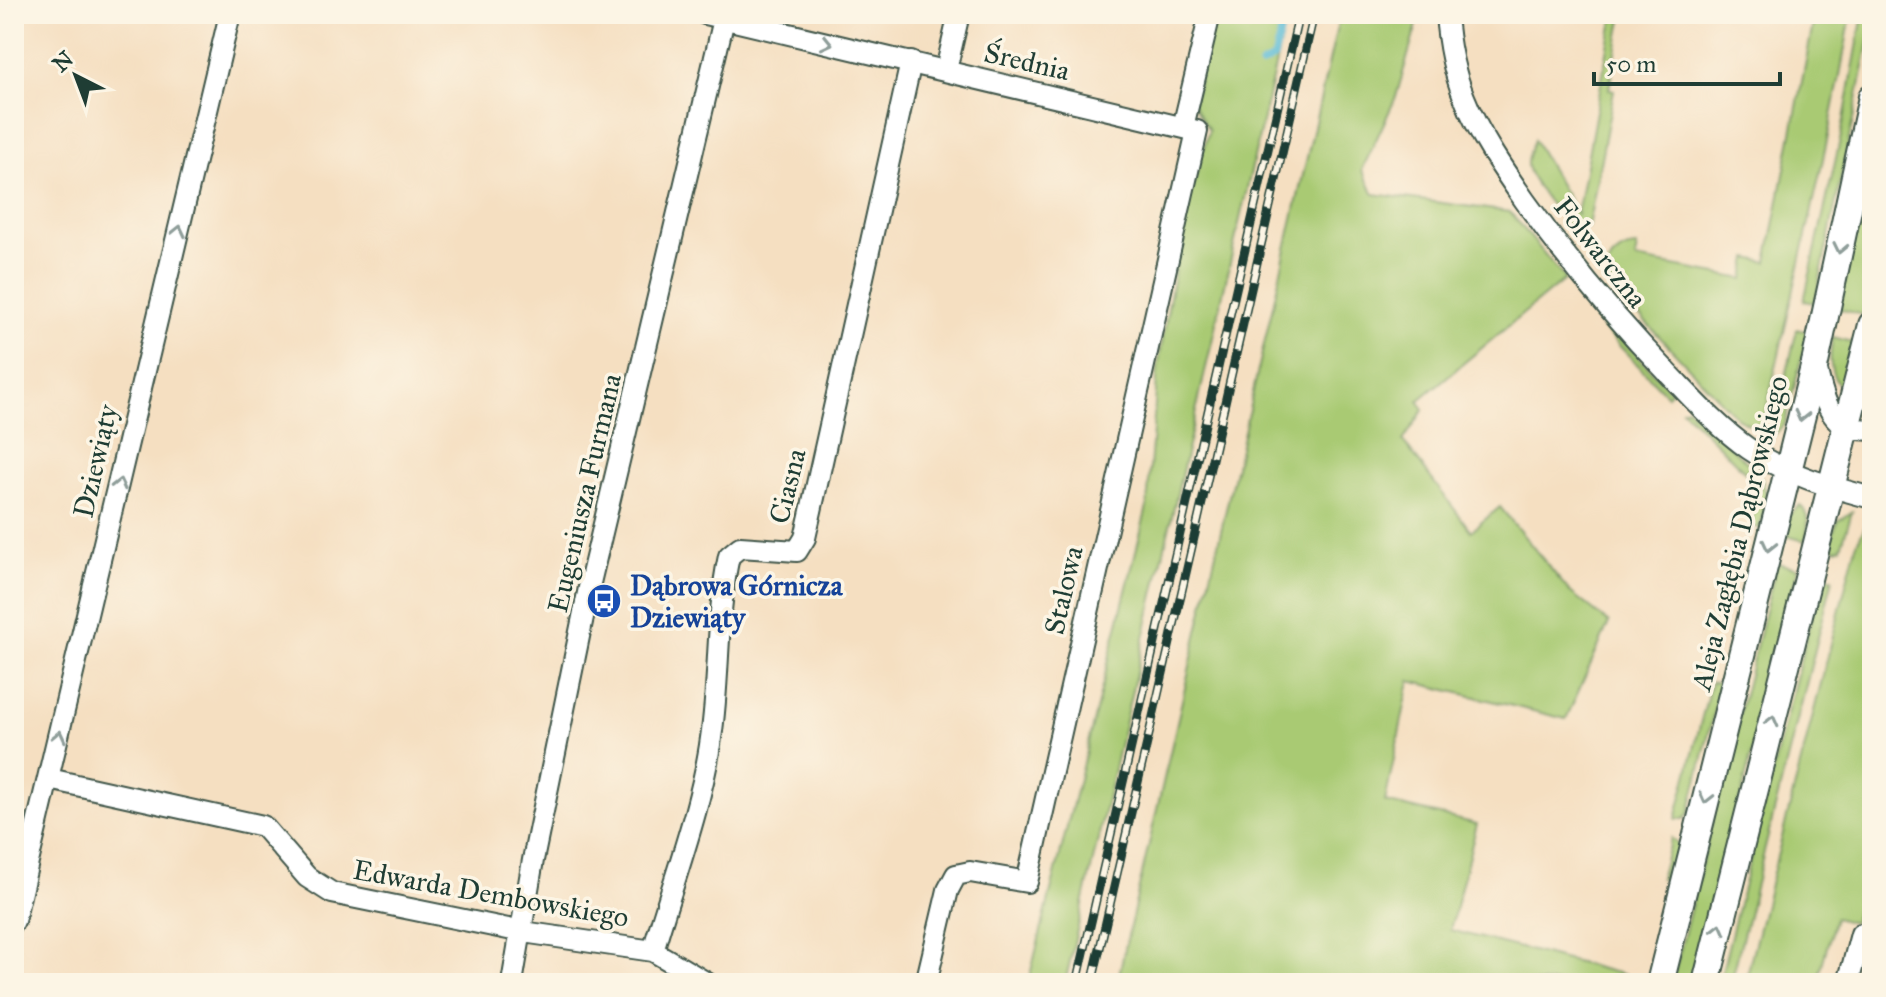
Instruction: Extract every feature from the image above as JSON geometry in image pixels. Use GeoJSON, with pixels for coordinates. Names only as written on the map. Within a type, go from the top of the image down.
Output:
{"type":"FeatureCollection","features":[{"type":"Feature","properties":{"kind":"street","name":"Dziewiąty"},"geometry":{"type":"LineString","coordinates":[[14,921],[230,14]]}},
{"type":"Feature","properties":{"kind":"street"},"geometry":{"type":"LineString","coordinates":[[946,70],[959,14]]}},
{"type":"Feature","properties":{"kind":"street"},"geometry":{"type":"LineString","coordinates":[[1190,129],[1210,14]]}},
{"type":"Feature","properties":{"kind":"street","name":"Folwarczna"},"geometry":{"type":"LineString","coordinates":[[1446,14],[1455,70],[1470,110],[1490,149],[1552,238],[1630,334],[1708,415],[1748,448],[1788,470],[1831,487],[1872,498]]}},
{"type":"Feature","properties":{"kind":"street","name":"Średnia"},"geometry":{"type":"LineString","coordinates":[[714,16],[1190,129]]}},
{"type":"Feature","properties":{"kind":"street","name":"Eugeniusza Furmana"},"geometry":{"type":"LineString","coordinates":[[512,983],[533,860],[590,583],[714,16]]}},
{"type":"Feature","properties":{"kind":"street","name":"Ciasna"},"geometry":{"type":"LineString","coordinates":[[653,951],[700,790],[711,739],[719,630],[729,556],[740,547],[797,551],[805,538],[911,62]]}},
{"type":"Feature","properties":{"kind":"street","name":"Aleja Zagłębia Dąbrowskiego"},"geometry":{"type":"LineString","coordinates":[[1660,983],[1815,363],[1872,97]]}},
{"type":"Feature","properties":{"kind":"street","name":"Stalowa"},"geometry":{"type":"LineString","coordinates":[[926,983],[948,890],[956,875],[970,872],[1027,882],[1190,129]]}},
{"type":"Feature","properties":{"kind":"street"},"geometry":{"type":"LineString","coordinates":[[1706,983],[1831,487],[1859,428],[1872,325]]}},
{"type":"Feature","properties":{"kind":"street"},"geometry":{"type":"LineString","coordinates":[[1815,363],[1825,400],[1837,419],[1859,428]]}},
{"type":"Feature","properties":{"kind":"street","name":"Edwarda Dembowskiego"},"geometry":{"type":"LineString","coordinates":[[49,779],[263,826],[307,877],[332,893],[523,932],[653,951],[707,983]]}},
{"type":"Feature","properties":{"kind":"street"},"geometry":{"type":"LineString","coordinates":[[1848,983],[1861,934],[1872,936]]}},
{"type":"Feature","properties":{"kind":"green space"},"geometry":{"type":"Polygon","coordinates":[[[1215,14],[1287,14],[1065,983],[1028,983],[1147,507],[1158,366],[1184,217],[1209,130],[1193,104],[1215,14]]]}},
{"type":"Feature","properties":{"kind":"green space"},"geometry":{"type":"Polygon","coordinates":[[[1340,14],[1420,14],[1396,97],[1362,170],[1374,194],[1510,212],[1565,279],[1418,401],[1424,409],[1403,441],[1471,531],[1500,507],[1569,591],[1609,623],[1566,719],[1410,681],[1385,802],[1477,824],[1450,930],[1625,975],[1622,983],[1117,983],[1340,14]]]}},
{"type":"Feature","properties":{"kind":"green space"},"geometry":{"type":"Polygon","coordinates":[[[1614,14],[1623,14],[1609,89],[1614,90],[1588,227],[1576,231],[1540,190],[1529,172],[1527,159],[1534,140],[1577,214],[1614,14]]]}},
{"type":"Feature","properties":{"kind":"green space"},"geometry":{"type":"Polygon","coordinates":[[[1815,14],[1851,14],[1821,167],[1764,420],[1755,427],[1737,418],[1613,288],[1607,269],[1618,253],[1637,247],[1635,259],[1744,279],[1748,258],[1767,262],[1815,14]]]}},
{"type":"Feature","properties":{"kind":"green space"},"geometry":{"type":"Polygon","coordinates":[[[1863,14],[1872,14],[1872,28],[1815,303],[1804,301],[1842,131],[1863,14]]]}},
{"type":"Feature","properties":{"kind":"green space"},"geometry":{"type":"Polygon","coordinates":[[[1872,155],[1872,275],[1863,315],[1839,309],[1872,155]]]}},
{"type":"Feature","properties":{"kind":"green space"},"geometry":{"type":"Polygon","coordinates":[[[1607,324],[1671,391],[1667,395],[1602,328],[1607,324]]]}},
{"type":"Feature","properties":{"kind":"green space"},"geometry":{"type":"Polygon","coordinates":[[[1797,329],[1808,332],[1785,424],[1772,437],[1797,329]]]}},
{"type":"Feature","properties":{"kind":"green space"},"geometry":{"type":"Polygon","coordinates":[[[1833,337],[1856,343],[1843,389],[1831,365],[1833,337]]]}},
{"type":"Feature","properties":{"kind":"green space"},"geometry":{"type":"Polygon","coordinates":[[[1687,407],[1750,465],[1750,477],[1682,409],[1687,407]]]}},
{"type":"Feature","properties":{"kind":"green space"},"geometry":{"type":"Polygon","coordinates":[[[1762,479],[1767,496],[1760,529],[1751,524],[1762,479]]]}},
{"type":"Feature","properties":{"kind":"green space"},"geometry":{"type":"Polygon","coordinates":[[[1800,505],[1808,522],[1805,541],[1783,535],[1789,515],[1800,505]]]}},
{"type":"Feature","properties":{"kind":"green space"},"geometry":{"type":"Polygon","coordinates":[[[1852,512],[1841,547],[1829,547],[1837,521],[1852,512]]]}},
{"type":"Feature","properties":{"kind":"green space"},"geometry":{"type":"Polygon","coordinates":[[[1872,512],[1872,908],[1858,905],[1853,923],[1835,918],[1817,983],[1745,983],[1856,545],[1872,512]]]}},
{"type":"Feature","properties":{"kind":"green space"},"geometry":{"type":"Polygon","coordinates":[[[1777,563],[1798,568],[1694,983],[1672,983],[1777,563]]]}},
{"type":"Feature","properties":{"kind":"green space"},"geometry":{"type":"Polygon","coordinates":[[[1822,575],[1833,578],[1731,983],[1719,983],[1822,575]]]}},
{"type":"Feature","properties":{"kind":"green space"},"geometry":{"type":"Polygon","coordinates":[[[1711,682],[1721,684],[1689,813],[1684,819],[1676,819],[1711,682]]]}},
{"type":"Feature","properties":{"kind":"green space"},"geometry":{"type":"Polygon","coordinates":[[[1671,838],[1680,846],[1674,872],[1670,879],[1660,879],[1671,838]]]}},
{"type":"Feature","properties":{"kind":"waterway"},"geometry":{"type":"LineString","coordinates":[[1261,65],[1274,58],[1285,14]]}},
{"type":"Feature","properties":{"kind":"railway"},"geometry":{"type":"LineString","coordinates":[[1077,983],[1299,14]]}},
{"type":"Feature","properties":{"kind":"railway"},"geometry":{"type":"LineString","coordinates":[[1092,983],[1314,14]]}},
{"type":"Feature","properties":{"kind":"place","name":"Dąbrowa Górnicza Dziewiąty"},"geometry":{"type":"Point","coordinates":[604,601]}}]}
